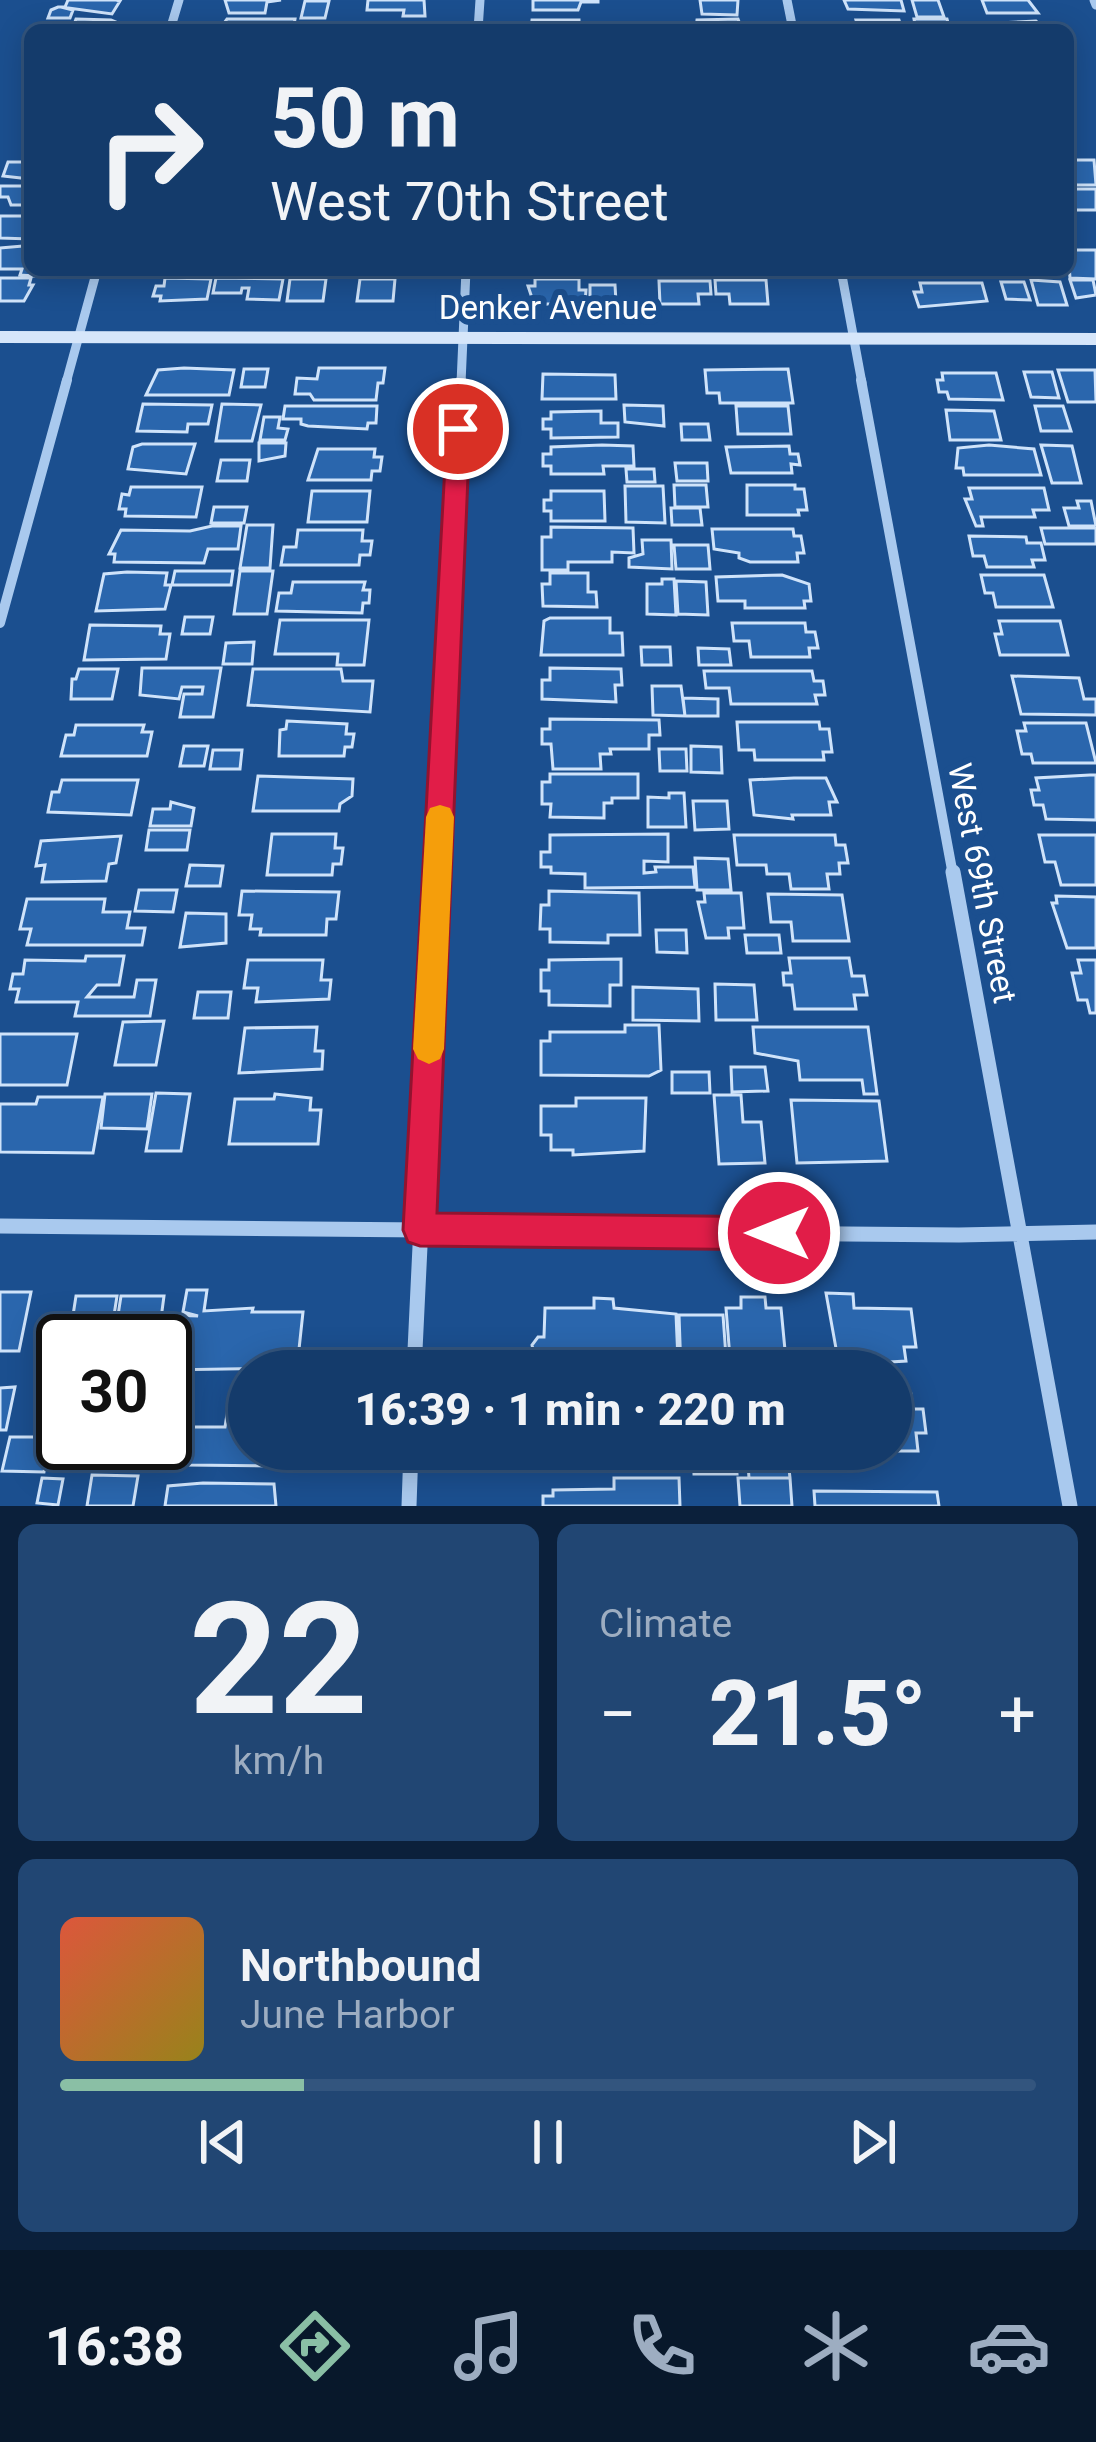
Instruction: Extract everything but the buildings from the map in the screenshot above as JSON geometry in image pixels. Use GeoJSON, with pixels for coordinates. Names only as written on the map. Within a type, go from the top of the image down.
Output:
{"type":"FeatureCollection","features":[{"type":"Feature","properties":{"kind":"street"},"geometry":{"type":"LineString","coordinates":[[0,623],[95,276]]}},
{"type":"Feature","properties":{"kind":"street"},"geometry":{"type":"LineString","coordinates":[[415,1350],[466,276]]}},
{"type":"Feature","properties":{"kind":"street","name":"West 69th Street"},"geometry":{"type":"LineString","coordinates":[[842,276],[1070,1506]]}},
{"type":"Feature","properties":{"kind":"street","name":"Denker Avenue"},"geometry":{"type":"LineString","coordinates":[[0,337],[1096,339]]}},
{"type":"Feature","properties":{"kind":"street"},"geometry":{"type":"LineString","coordinates":[[0,1226],[1096,1232]]}},
{"type":"Feature","properties":{"kind":"street"},"geometry":{"type":"LineString","coordinates":[[409,1506],[410,1470]]}},
{"type":"Feature","properties":{"kind":"slow traffic"},"geometry":{"type":"LineString","coordinates":[[429,1049],[440,817]]}},
{"type":"Feature","properties":{"kind":"route"},"geometry":{"type":"LineString","coordinates":[[458,429],[420,1230],[779,1233]]}}]}
